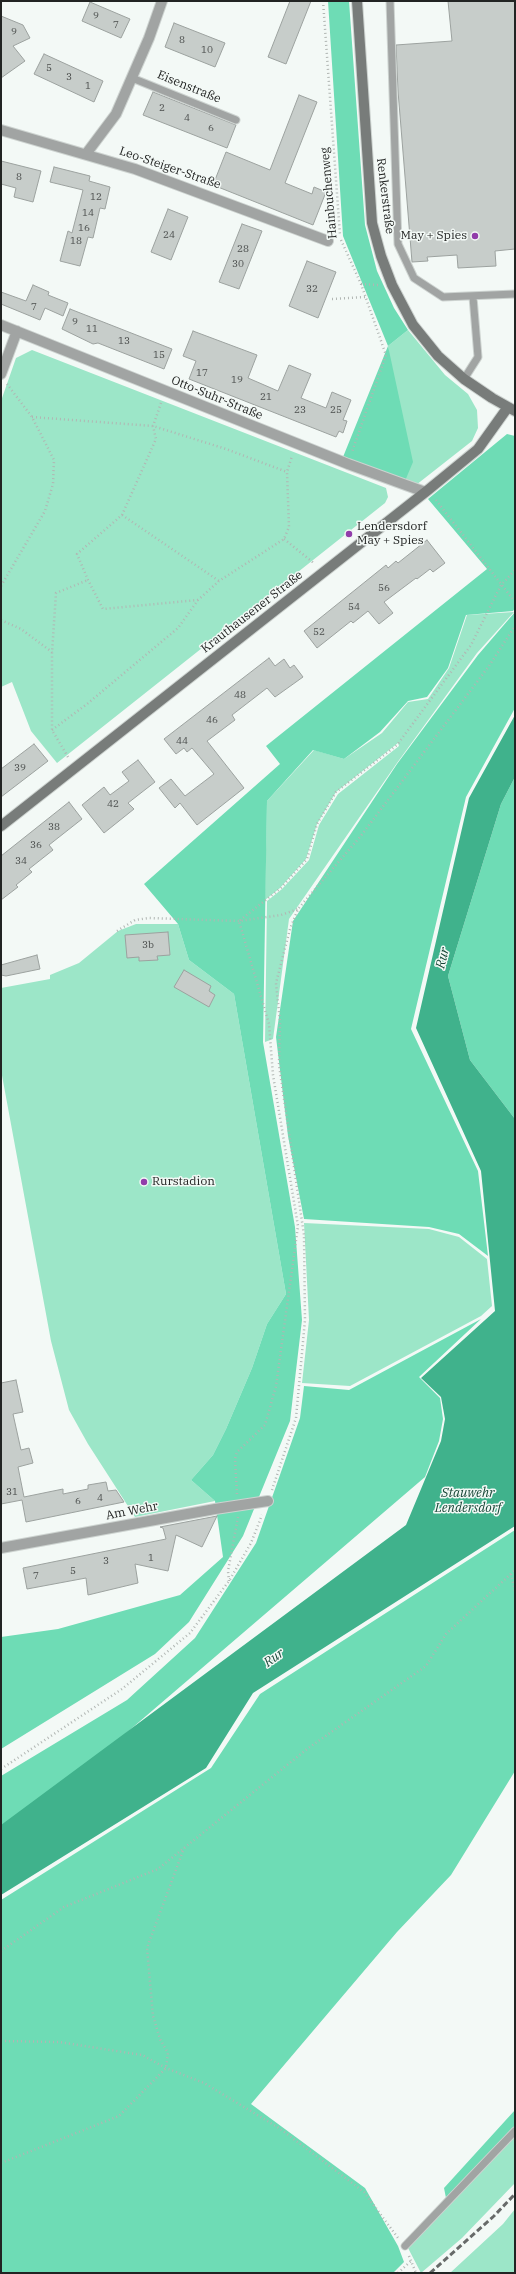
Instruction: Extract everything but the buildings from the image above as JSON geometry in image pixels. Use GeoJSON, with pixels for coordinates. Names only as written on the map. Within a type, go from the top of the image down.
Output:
{"type":"FeatureCollection","features":[{"type":"Feature","properties":{"kind":"street"},"geometry":{"type":"LineString","coordinates":[[86,154],[116,114],[149,38],[162,1]]}},
{"type":"Feature","properties":{"kind":"street","name":"Renkerstraße"},"geometry":{"type":"LineString","coordinates":[[357,1],[372,223],[381,256],[392,285],[422,336],[438,356],[464,379],[512,409]]}},
{"type":"Feature","properties":{"kind":"street","name":"Leo-Steiger-Straße"},"geometry":{"type":"LineString","coordinates":[[1,130],[86,154],[206,194],[328,241]]}},
{"type":"Feature","properties":{"kind":"street","name":"Otto-Suhr-Straße"},"geometry":{"type":"LineString","coordinates":[[1,325],[348,464],[427,491]]}},
{"type":"Feature","properties":{"kind":"street"},"geometry":{"type":"LineString","coordinates":[[3,378],[17,331]]}},
{"type":"Feature","properties":{"kind":"street","name":"Krauthausener Straße"},"geometry":{"type":"LineString","coordinates":[[1,826],[427,491],[478,449],[512,409]]}},
{"type":"Feature","properties":{"kind":"street","name":"Am Wehr"},"geometry":{"type":"LineString","coordinates":[[1,1548],[238,1504],[268,1501]]}},
{"type":"Feature","properties":{"kind":"lane"},"geometry":{"type":"LineString","coordinates":[[390,1],[398,244],[414,278],[443,297],[473,297],[515,294]]}},
{"type":"Feature","properties":{"kind":"lane","name":"Eisenstraße"},"geometry":{"type":"LineString","coordinates":[[132,78],[236,120]]}},
{"type":"Feature","properties":{"kind":"lane"},"geometry":{"type":"LineString","coordinates":[[464,379],[478,357],[473,297]]}},
{"type":"Feature","properties":{"kind":"lane"},"geometry":{"type":"LineString","coordinates":[[405,2246],[515,2131]]}},
{"type":"Feature","properties":{"kind":"path","name":"Hainbuchenweg"},"geometry":{"type":"LineString","coordinates":[[323,1],[341,242],[361,284],[385,350],[386,360],[348,464]]}},
{"type":"Feature","properties":{"kind":"path"},"geometry":{"type":"LineString","coordinates":[[361,284],[392,285]]}},
{"type":"Feature","properties":{"kind":"path"},"geometry":{"type":"LineString","coordinates":[[332,299],[365,297]]}},
{"type":"Feature","properties":{"kind":"path"},"geometry":{"type":"LineString","coordinates":[[1,586],[45,512],[53,484],[54,460],[32,417],[3,378]]}},
{"type":"Feature","properties":{"kind":"path"},"geometry":{"type":"LineString","coordinates":[[165,391],[153,426],[156,439],[122,515],[77,554],[103,609],[198,600]]}},
{"type":"Feature","properties":{"kind":"path"},"geometry":{"type":"LineString","coordinates":[[32,417],[153,426],[226,449],[287,472]]}},
{"type":"Feature","properties":{"kind":"path"},"geometry":{"type":"LineString","coordinates":[[52,730],[87,704],[178,628],[198,600],[219,581],[284,539],[288,527],[287,472],[297,444]]}},
{"type":"Feature","properties":{"kind":"path"},"geometry":{"type":"LineString","coordinates":[[427,491],[515,602]]}},
{"type":"Feature","properties":{"kind":"path"},"geometry":{"type":"LineString","coordinates":[[122,515],[219,581]]}},
{"type":"Feature","properties":{"kind":"path"},"geometry":{"type":"LineString","coordinates":[[284,539],[324,571]]}},
{"type":"Feature","properties":{"kind":"path"},"geometry":{"type":"LineString","coordinates":[[239,921],[281,888],[302,865],[310,850],[318,824],[336,792],[397,745],[472,645],[501,584],[515,570]]}},
{"type":"Feature","properties":{"kind":"path"},"geometry":{"type":"LineString","coordinates":[[75,767],[59,745],[52,730],[52,653],[56,593],[88,580]]}},
{"type":"Feature","properties":{"kind":"path"},"geometry":{"type":"LineString","coordinates":[[1,620],[22,629],[52,653]]}},
{"type":"Feature","properties":{"kind":"path"},"geometry":{"type":"LineString","coordinates":[[1,1769],[122,1689],[151,1667],[190,1633],[229,1581],[251,1543],[268,1501],[296,1418],[305,1320],[304,1235],[279,1065],[280,1022],[276,983],[290,930],[298,909],[360,837],[489,666],[515,626]]}},
{"type":"Feature","properties":{"kind":"path"},"geometry":{"type":"LineString","coordinates":[[116,931],[135,920],[149,918],[239,921],[281,915],[298,909]]}},
{"type":"Feature","properties":{"kind":"path"},"geometry":{"type":"LineString","coordinates":[[229,1581],[228,1572],[238,1523],[235,1460],[237,1452],[242,1446],[265,1425],[276,1386],[298,1226],[273,1075],[269,1024],[239,921]]}},
{"type":"Feature","properties":{"kind":"path"},"geometry":{"type":"LineString","coordinates":[[1,1951],[64,1907],[158,1869],[307,1749],[426,1666],[446,1634],[515,1570]]}},
{"type":"Feature","properties":{"kind":"path"},"geometry":{"type":"LineString","coordinates":[[511,1574],[515,1591]]}},
{"type":"Feature","properties":{"kind":"path"},"geometry":{"type":"LineString","coordinates":[[1,2163],[119,2116],[166,2068],[168,2053],[160,2039],[153,2016],[147,1948],[184,1848]]}},
{"type":"Feature","properties":{"kind":"path"},"geometry":{"type":"LineString","coordinates":[[1,2042],[59,2042],[142,2055],[166,2068],[204,2083],[279,2128],[364,2192],[405,2246],[416,2273]]}},
{"type":"Feature","properties":{"kind":"path"},"geometry":{"type":"LineString","coordinates":[[398,2273],[410,2261]]}},
{"type":"Feature","properties":{"kind":"shaded area"},"geometry":{"type":"Polygon","coordinates":[[[328,1],[349,1],[365,225],[377,271],[394,308],[408,330],[388,346],[343,236],[328,1]]]}},
{"type":"Feature","properties":{"kind":"shaded area"},"geometry":{"type":"Polygon","coordinates":[[[408,330],[445,375],[468,394],[477,410],[478,428],[472,441],[416,485],[405,481],[388,346],[408,330]]]}},
{"type":"Feature","properties":{"kind":"shaded area"},"geometry":{"type":"Polygon","coordinates":[[[388,346],[413,462],[405,481],[343,457],[388,346]]]}},
{"type":"Feature","properties":{"kind":"shaded area"},"geometry":{"type":"Polygon","coordinates":[[[32,350],[386,488],[388,497],[385,503],[57,763],[31,731],[12,682],[1,687],[1,401],[16,358],[32,350]]]}},
{"type":"Feature","properties":{"kind":"shaded area"},"geometry":{"type":"Polygon","coordinates":[[[507,434],[515,436],[515,608],[513,611],[466,615],[448,668],[427,697],[408,701],[380,732],[344,759],[313,750],[267,801],[263,1042],[295,1227],[302,1320],[290,1421],[243,1536],[189,1622],[155,1654],[1,1749],[1,1637],[58,1629],[180,1595],[223,1557],[215,1501],[191,1480],[213,1455],[226,1429],[252,1368],[267,1324],[286,1294],[234,994],[189,960],[178,924],[144,884],[280,764],[266,746],[487,569],[428,499],[507,434]]]}},
{"type":"Feature","properties":{"kind":"shaded area"},"geometry":{"type":"Polygon","coordinates":[[[514,612],[477,653],[397,763],[289,919],[273,1039],[265,1042],[267,901],[282,889],[309,860],[319,825],[338,794],[399,746],[398,743],[336,792],[317,824],[306,859],[280,888],[265,900],[267,801],[314,750],[344,759],[382,733],[408,702],[428,699],[449,668],[467,615],[514,612]]]}},
{"type":"Feature","properties":{"kind":"shaded area"},"geometry":{"type":"Polygon","coordinates":[[[515,612],[515,708],[466,797],[411,1029],[478,1171],[488,1256],[459,1234],[429,1227],[304,1219],[288,1136],[276,1037],[293,921],[397,764],[478,655],[515,612]]]}},
{"type":"Feature","properties":{"kind":"shaded area"},"geometry":{"type":"Polygon","coordinates":[[[515,777],[515,1119],[470,1060],[448,976],[501,804],[515,777]]]}},
{"type":"Feature","properties":{"kind":"shaded area","name":"Rurstadion"},"geometry":{"type":"Polygon","coordinates":[[[136,924],[178,924],[189,960],[234,994],[286,1294],[267,1324],[252,1368],[226,1429],[213,1455],[191,1480],[215,1501],[135,1517],[88,1444],[69,1410],[51,1341],[1,1070],[1,988],[50,979],[50,975],[79,963],[118,931],[136,924]]]}},
{"type":"Feature","properties":{"kind":"shaded area"},"geometry":{"type":"Polygon","coordinates":[[[304,1223],[429,1229],[459,1237],[487,1259],[492,1306],[481,1316],[350,1386],[302,1383],[309,1320],[304,1223]]]}},
{"type":"Feature","properties":{"kind":"shaded area"},"geometry":{"type":"Polygon","coordinates":[[[481,1319],[419,1377],[440,1398],[443,1419],[439,1441],[425,1477],[104,1752],[1,1826],[1,1776],[127,1700],[195,1638],[256,1543],[300,1418],[304,1386],[349,1390],[481,1319]]]}},
{"type":"Feature","properties":{"kind":"shaded area"},"geometry":{"type":"Polygon","coordinates":[[[515,1530],[515,1771],[451,1875],[397,1932],[251,2104],[365,2188],[398,2246],[404,2262],[393,2273],[1,2273],[1,1900],[211,1768],[260,1694],[515,1530]]]}},
{"type":"Feature","properties":{"kind":"shaded area"},"geometry":{"type":"Polygon","coordinates":[[[515,2110],[515,2127],[446,2198],[444,2188],[515,2110]]]}},
{"type":"Feature","properties":{"kind":"shaded area"},"geometry":{"type":"Polygon","coordinates":[[[515,2136],[515,2183],[462,2238],[421,2273],[408,2248],[515,2136]]]}},
{"type":"Feature","properties":{"kind":"shaded area"},"geometry":{"type":"Polygon","coordinates":[[[515,2209],[514,2273],[450,2273],[503,2224],[515,2209]]]}},
{"type":"Feature","properties":{"kind":"water","name":"Stauwehr Lendersdorf"},"geometry":{"type":"Polygon","coordinates":[[[515,715],[515,777],[501,804],[448,976],[470,1060],[515,1119],[515,1526],[253,1693],[206,1768],[1,1895],[1,1825],[406,1525],[441,1441],[445,1419],[441,1397],[421,1378],[495,1311],[481,1171],[416,1028],[469,798],[515,715]]]}},
{"type":"Feature","properties":{"kind":"railway"},"geometry":{"type":"LineString","coordinates":[[430,2273],[494,2216],[515,2194]]}},
{"type":"Feature","properties":{"kind":"place","name":"May + Spies"},"geometry":{"type":"Point","coordinates":[475,236]}},
{"type":"Feature","properties":{"kind":"place","name":"Lendersdorf May + Spies"},"geometry":{"type":"Point","coordinates":[349,534]}},
{"type":"Feature","properties":{"kind":"place","name":"Rurstadion"},"geometry":{"type":"Point","coordinates":[144,1182]}},
{"type":"Feature","properties":{"kind":"water label","name":"Rur"},"geometry":{"type":"Point","coordinates":[443,958]}},
{"type":"Feature","properties":{"kind":"water label","name":"Rur"},"geometry":{"type":"Point","coordinates":[274,1658]}}]}
